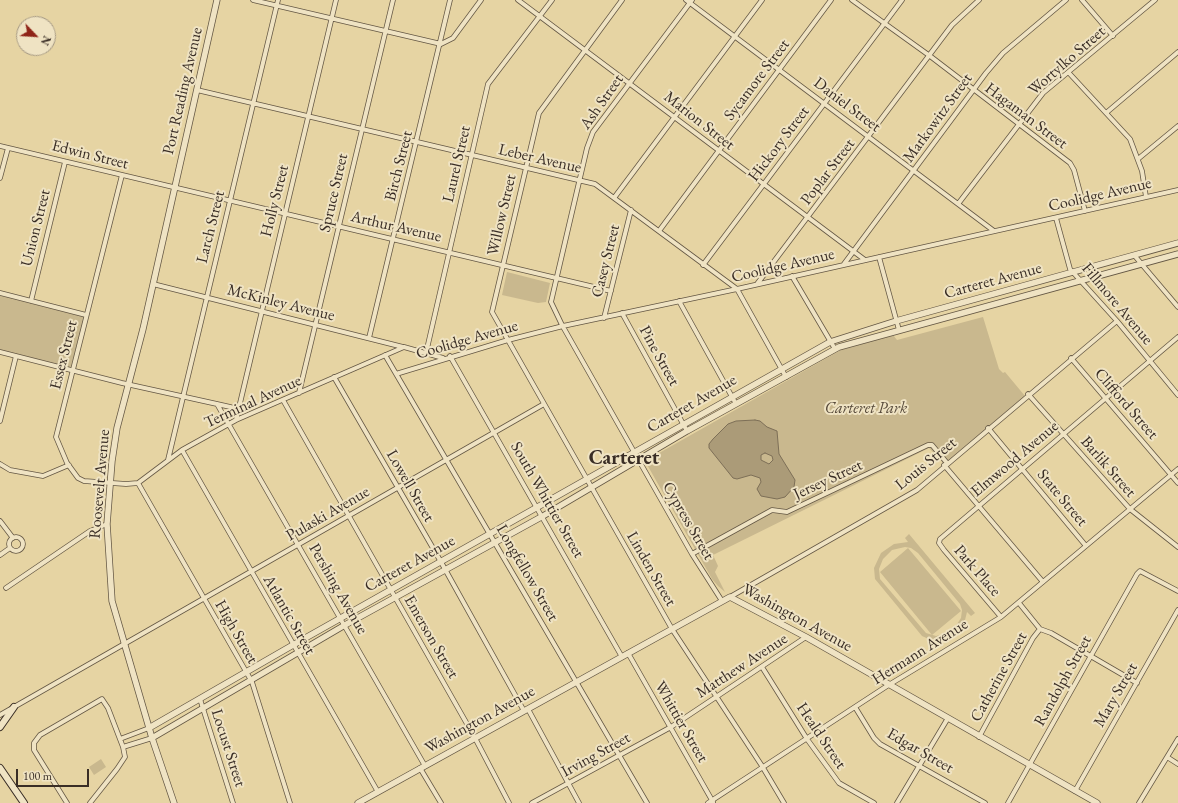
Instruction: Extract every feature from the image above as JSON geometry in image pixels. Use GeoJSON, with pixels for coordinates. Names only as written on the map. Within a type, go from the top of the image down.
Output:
{"type":"FeatureCollection","features":[{"type":"Feature","properties":{"kind":"main road"},"geometry":{"type":"LineString","coordinates":[[0,727],[14,707]]}},
{"type":"Feature","properties":{"kind":"main road"},"geometry":{"type":"LineString","coordinates":[[0,768],[24,803]]}},
{"type":"Feature","properties":{"kind":"street","name":"Port Reading Avenue"},"geometry":{"type":"LineString","coordinates":[[174,188],[217,0]]}},
{"type":"Feature","properties":{"kind":"street"},"geometry":{"type":"LineString","coordinates":[[253,0],[441,44],[452,38],[481,0]]}},
{"type":"Feature","properties":{"kind":"street","name":"Larch Street"},"geometry":{"type":"LineString","coordinates":[[168,460],[278,0]]}},
{"type":"Feature","properties":{"kind":"street","name":"Holly Street"},"geometry":{"type":"LineString","coordinates":[[236,420],[284,213],[336,0]]}},
{"type":"Feature","properties":{"kind":"street","name":"Spruce Street"},"geometry":{"type":"LineString","coordinates":[[299,392],[393,0]]}},
{"type":"Feature","properties":{"kind":"street","name":"Birch Street"},"geometry":{"type":"LineString","coordinates":[[369,338],[392,239],[441,44],[450,0]]}},
{"type":"Feature","properties":{"kind":"street","name":"Marion Street"},"geometry":{"type":"LineString","coordinates":[[518,0],[675,117],[718,152],[809,217],[865,260]]}},
{"type":"Feature","properties":{"kind":"street","name":"Laurel Street"},"geometry":{"type":"LineString","coordinates":[[426,353],[488,84],[552,0]]}},
{"type":"Feature","properties":{"kind":"street","name":"Willow Street"},"geometry":{"type":"LineString","coordinates":[[508,340],[492,311],[539,113],[622,0]]}},
{"type":"Feature","properties":{"kind":"street"},"geometry":{"type":"LineString","coordinates":[[614,198],[762,0]]}},
{"type":"Feature","properties":{"kind":"street","name":"Sycamore Street"},"geometry":{"type":"LineString","coordinates":[[659,231],[831,0]]}},
{"type":"Feature","properties":{"kind":"street","name":"Hagaman Street"},"geometry":{"type":"LineString","coordinates":[[852,0],[930,56],[972,91],[1070,163],[1074,170],[1085,211]]}},
{"type":"Feature","properties":{"kind":"street","name":"Hickory Street"},"geometry":{"type":"LineString","coordinates":[[703,265],[902,0]]}},
{"type":"Feature","properties":{"kind":"street","name":"Poplar Street"},"geometry":{"type":"LineString","coordinates":[[757,284],[809,217],[952,25],[979,0]]}},
{"type":"Feature","properties":{"kind":"street","name":"Markowitz Street"},"geometry":{"type":"LineString","coordinates":[[844,265],[972,91],[1003,53],[1066,0]]}},
{"type":"Feature","properties":{"kind":"street"},"geometry":{"type":"LineString","coordinates":[[1082,0],[1113,36]]}},
{"type":"Feature","properties":{"kind":"street","name":"Wortylko Street"},"geometry":{"type":"LineString","coordinates":[[958,204],[1043,93],[1069,73],[1155,0]]}},
{"type":"Feature","properties":{"kind":"street","name":"Daniel Street"},"geometry":{"type":"LineString","coordinates":[[689,1],[994,231]]}},
{"type":"Feature","properties":{"kind":"street","name":"Ash Street"},"geometry":{"type":"LineString","coordinates":[[562,326],[551,302],[579,180],[593,132],[689,1]]}},
{"type":"Feature","properties":{"kind":"street"},"geometry":{"type":"LineString","coordinates":[[1106,113],[1178,52]]}},
{"type":"Feature","properties":{"kind":"street"},"geometry":{"type":"LineString","coordinates":[[1069,73],[1130,139],[1142,171],[1146,197]]}},
{"type":"Feature","properties":{"kind":"street","name":"Leber Avenue"},"geometry":{"type":"LineString","coordinates":[[197,90],[595,184],[737,289]]}},
{"type":"Feature","properties":{"kind":"street"},"geometry":{"type":"LineString","coordinates":[[1138,159],[1178,126]]}},
{"type":"Feature","properties":{"kind":"street","name":"Edwin Street"},"geometry":{"type":"LineString","coordinates":[[0,146],[174,188]]}},
{"type":"Feature","properties":{"kind":"street"},"geometry":{"type":"LineString","coordinates":[[0,178],[8,148]]}},
{"type":"Feature","properties":{"kind":"street","name":"Union Street"},"geometry":{"type":"LineString","coordinates":[[31,300],[65,162]]}},
{"type":"Feature","properties":{"kind":"street","name":"Essex Street"},"geometry":{"type":"LineString","coordinates":[[122,176],[56,437],[69,465],[78,478],[84,481],[130,485],[138,483]]}},
{"type":"Feature","properties":{"kind":"street","name":"Arthur Avenue"},"geometry":{"type":"LineString","coordinates":[[174,188],[611,291]]}},
{"type":"Feature","properties":{"kind":"street","name":"Roosevelt Avenue"},"geometry":{"type":"LineString","coordinates":[[174,188],[153,284],[114,446],[112,483],[107,524],[112,601],[123,645],[174,803]]}},
{"type":"Feature","properties":{"kind":"street","name":"Coolidge Avenue"},"geometry":{"type":"LineString","coordinates":[[396,374],[450,356],[562,326],[737,289],[1178,190]]}},
{"type":"Feature","properties":{"kind":"street","name":"Casey Street"},"geometry":{"type":"LineString","coordinates":[[604,318],[631,210]]}},
{"type":"Feature","properties":{"kind":"street","name":"Fillmore Avenue"},"geometry":{"type":"LineString","coordinates":[[1056,218],[1070,269],[1082,280],[1178,395]]}},
{"type":"Feature","properties":{"kind":"street","name":"Carteret Avenue"},"geometry":{"type":"LineString","coordinates":[[149,728],[781,368],[830,342],[896,321],[1178,243]]}},
{"type":"Feature","properties":{"kind":"street","name":"Carteret Avenue"},"geometry":{"type":"LineString","coordinates":[[152,738],[345,625],[543,516],[687,431],[835,349],[1032,293],[1178,254]]}},
{"type":"Feature","properties":{"kind":"street"},"geometry":{"type":"LineString","coordinates":[[1134,255],[1178,307]]}},
{"type":"Feature","properties":{"kind":"street"},"geometry":{"type":"LineString","coordinates":[[879,257],[899,330]]}},
{"type":"Feature","properties":{"kind":"street"},"geometry":{"type":"LineString","coordinates":[[792,276],[835,349]]}},
{"type":"Feature","properties":{"kind":"street","name":"McKinley Avenue"},"geometry":{"type":"LineString","coordinates":[[153,284],[316,324],[444,358]]}},
{"type":"Feature","properties":{"kind":"street"},"geometry":{"type":"LineString","coordinates":[[1029,284],[1032,293]]}},
{"type":"Feature","properties":{"kind":"street"},"geometry":{"type":"LineString","coordinates":[[737,289],[786,377]]}},
{"type":"Feature","properties":{"kind":"street"},"geometry":{"type":"LineString","coordinates":[[0,293],[86,314]]}},
{"type":"Feature","properties":{"kind":"street"},"geometry":{"type":"LineString","coordinates":[[679,301],[736,404]]}},
{"type":"Feature","properties":{"kind":"street"},"geometry":{"type":"LineString","coordinates":[[950,306],[953,316]]}},
{"type":"Feature","properties":{"kind":"street","name":"Pine Street"},"geometry":{"type":"LineString","coordinates":[[622,313],[687,431]]}},
{"type":"Feature","properties":{"kind":"street","name":"Louis Street"},"geometry":{"type":"LineString","coordinates":[[730,597],[917,490],[1028,394],[1117,321]]}},
{"type":"Feature","properties":{"kind":"street","name":"Cypress Street"},"geometry":{"type":"LineString","coordinates":[[562,326],[640,460],[692,554],[722,601]]}},
{"type":"Feature","properties":{"kind":"street","name":"Elmwood Avenue"},"geometry":{"type":"LineString","coordinates":[[940,539],[978,505],[1178,337]]}},
{"type":"Feature","properties":{"kind":"street","name":"Linden Street"},"geometry":{"type":"LineString","coordinates":[[508,340],[672,629],[784,803]]}},
{"type":"Feature","properties":{"kind":"street"},"geometry":{"type":"LineString","coordinates":[[385,355],[404,347]]}},
{"type":"Feature","properties":{"kind":"street"},"geometry":{"type":"LineString","coordinates":[[0,352],[239,409]]}},
{"type":"Feature","properties":{"kind":"street","name":"Terminal Avenue"},"geometry":{"type":"LineString","coordinates":[[138,483],[182,450],[236,420],[385,355]]}},
{"type":"Feature","properties":{"kind":"street","name":"Longfellow Street"},"geometry":{"type":"LineString","coordinates":[[385,355],[647,803]]}},
{"type":"Feature","properties":{"kind":"street"},"geometry":{"type":"LineString","coordinates":[[0,421],[16,356]]}},
{"type":"Feature","properties":{"kind":"street","name":"South Whittier Street"},"geometry":{"type":"LineString","coordinates":[[450,356],[538,507],[622,657]]}},
{"type":"Feature","properties":{"kind":"street","name":"Clifford Street"},"geometry":{"type":"LineString","coordinates":[[1071,358],[1178,483]]}},
{"type":"Feature","properties":{"kind":"street","name":"Lowell Street"},"geometry":{"type":"LineString","coordinates":[[334,377],[579,803]]}},
{"type":"Feature","properties":{"kind":"street","name":"Barlik Street"},"geometry":{"type":"LineString","coordinates":[[1028,394],[1130,509],[1178,547]]}},
{"type":"Feature","properties":{"kind":"street","name":"Emerson Street"},"geometry":{"type":"LineString","coordinates":[[283,400],[475,738],[509,803]]}},
{"type":"Feature","properties":{"kind":"street","name":"Pershing Avenue"},"geometry":{"type":"LineString","coordinates":[[217,404],[230,424],[345,625],[423,767],[441,803]]}},
{"type":"Feature","properties":{"kind":"street","name":"Pulaski Avenue"},"geometry":{"type":"LineString","coordinates":[[0,715],[544,404]]}},
{"type":"Feature","properties":{"kind":"street","name":"State Street"},"geometry":{"type":"LineString","coordinates":[[988,428],[1086,546]]}},
{"type":"Feature","properties":{"kind":"street","name":"Jersey Street"},"geometry":{"type":"LineString","coordinates":[[692,554],[772,510],[787,512],[928,445],[932,445],[978,505],[1043,582]]}},
{"type":"Feature","properties":{"kind":"street","name":"Atlantic Street"},"geometry":{"type":"LineString","coordinates":[[182,450],[250,572],[378,792]]}},
{"type":"Feature","properties":{"kind":"street"},"geometry":{"type":"LineString","coordinates":[[0,464],[10,470],[43,476],[69,465]]}},
{"type":"Feature","properties":{"kind":"street","name":"Hermann Avenue"},"geometry":{"type":"LineString","coordinates":[[711,802],[890,684],[1001,617],[1178,469]]}},
{"type":"Feature","properties":{"kind":"street","name":"High Street"},"geometry":{"type":"LineString","coordinates":[[138,483],[250,680],[290,803]]}},
{"type":"Feature","properties":{"kind":"street"},"geometry":{"type":"LineString","coordinates":[[0,521],[13,538]]}},
{"type":"Feature","properties":{"kind":"street"},"geometry":{"type":"LineString","coordinates":[[6,588],[90,531],[107,524]]}},
{"type":"Feature","properties":{"kind":"street"},"geometry":{"type":"LineString","coordinates":[[10,548],[13,551],[19,551],[23,545],[20,538],[13,538]]}},
{"type":"Feature","properties":{"kind":"street"},"geometry":{"type":"LineString","coordinates":[[10,548],[9,543],[13,538]]}},
{"type":"Feature","properties":{"kind":"street","name":"Park Place"},"geometry":{"type":"LineString","coordinates":[[940,539],[939,543],[944,550],[1001,617]]}},
{"type":"Feature","properties":{"kind":"street"},"geometry":{"type":"LineString","coordinates":[[0,555],[10,548]]}},
{"type":"Feature","properties":{"kind":"street","name":"Randolph Street"},"geometry":{"type":"LineString","coordinates":[[1008,803],[1136,574],[1140,571],[1178,591]]}},
{"type":"Feature","properties":{"kind":"street","name":"Washington Avenue"},"geometry":{"type":"LineString","coordinates":[[358,803],[730,597],[890,684],[979,737],[1097,803]]}},
{"type":"Feature","properties":{"kind":"street"},"geometry":{"type":"LineString","coordinates":[[1019,602],[1040,629],[1051,633],[1137,683]]}},
{"type":"Feature","properties":{"kind":"street","name":"Mary Street"},"geometry":{"type":"LineString","coordinates":[[1075,791],[1178,610]]}},
{"type":"Feature","properties":{"kind":"street","name":"Catherine Street"},"geometry":{"type":"LineString","coordinates":[[979,737],[1033,638],[1040,629]]}},
{"type":"Feature","properties":{"kind":"street","name":"Matthew Avenue"},"geometry":{"type":"LineString","coordinates":[[671,728],[806,637]]}},
{"type":"Feature","properties":{"kind":"street","name":"Whittier Street"},"geometry":{"type":"LineString","coordinates":[[628,653],[711,802]]}},
{"type":"Feature","properties":{"kind":"street","name":"Heald Street"},"geometry":{"type":"LineString","coordinates":[[762,667],[807,739],[839,783],[874,803]]}},
{"type":"Feature","properties":{"kind":"street"},"geometry":{"type":"LineString","coordinates":[[67,803],[34,750],[34,743],[40,735],[102,699],[108,708],[123,747],[125,757],[118,769],[90,803]]}},
{"type":"Feature","properties":{"kind":"street","name":"Locust Street"},"geometry":{"type":"LineString","coordinates":[[200,699],[233,803]]}},
{"type":"Feature","properties":{"kind":"street","name":"Edgar Street"},"geometry":{"type":"LineString","coordinates":[[855,707],[874,738],[880,744],[985,803]]}},
{"type":"Feature","properties":{"kind":"street"},"geometry":{"type":"LineString","coordinates":[[897,803],[948,718]]}},
{"type":"Feature","properties":{"kind":"street"},"geometry":{"type":"LineString","coordinates":[[120,739],[149,728]]}},
{"type":"Feature","properties":{"kind":"street","name":"Irving Street"},"geometry":{"type":"LineString","coordinates":[[532,803],[671,728]]}},
{"type":"Feature","properties":{"kind":"street"},"geometry":{"type":"LineString","coordinates":[[123,747],[152,738]]}},
{"type":"Feature","properties":{"kind":"street"},"geometry":{"type":"LineString","coordinates":[[1139,803],[1178,739]]}},
{"type":"Feature","properties":{"kind":"street"},"geometry":{"type":"LineString","coordinates":[[1167,757],[1178,764]]}},
{"type":"Feature","properties":{"kind":"green space"},"geometry":{"type":"Polygon","coordinates":[[[507,272],[550,283],[546,302],[538,303],[502,295],[507,272]]]}},
{"type":"Feature","properties":{"kind":"green space"},"geometry":{"type":"Polygon","coordinates":[[[0,292],[86,314],[70,369],[0,352],[0,292]]]}},
{"type":"Feature","properties":{"kind":"green space","name":"Carteret Park"},"geometry":{"type":"Polygon","coordinates":[[[983,317],[999,369],[1003,373],[1005,372],[1025,396],[945,465],[929,448],[713,555],[718,566],[715,572],[725,592],[718,586],[712,579],[645,461],[841,350],[893,335],[897,340],[983,317]]]}},
{"type":"Feature","properties":{"kind":"green space"},"geometry":{"type":"Polygon","coordinates":[[[909,534],[975,613],[971,616],[967,612],[960,629],[945,639],[933,641],[922,636],[875,579],[874,568],[881,553],[894,544],[908,542],[905,538],[909,534]],[[905,547],[892,550],[883,559],[879,569],[880,579],[926,633],[936,636],[947,633],[955,627],[961,618],[962,610],[960,604],[918,553],[911,548],[905,547]]]}},
{"type":"Feature","properties":{"kind":"green space"},"geometry":{"type":"Polygon","coordinates":[[[908,548],[961,611],[932,635],[880,572],[908,548]]]}},
{"type":"Feature","properties":{"kind":"green space"},"geometry":{"type":"Polygon","coordinates":[[[101,759],[106,767],[94,775],[89,767],[101,759]]]}},
{"type":"Feature","properties":{"kind":"shaded area"},"geometry":{"type":"Polygon","coordinates":[[[736,421],[760,421],[767,427],[777,431],[779,454],[795,480],[794,487],[785,497],[777,499],[761,496],[757,489],[761,482],[760,478],[751,475],[737,479],[733,478],[709,448],[709,444],[728,424],[736,421]],[[765,453],[761,455],[761,460],[769,464],[773,460],[772,456],[765,453]]]}},
{"type":"Feature","properties":{"kind":"district","name":"Carteret"},"geometry":{"type":"Point","coordinates":[624,459]}}]}
